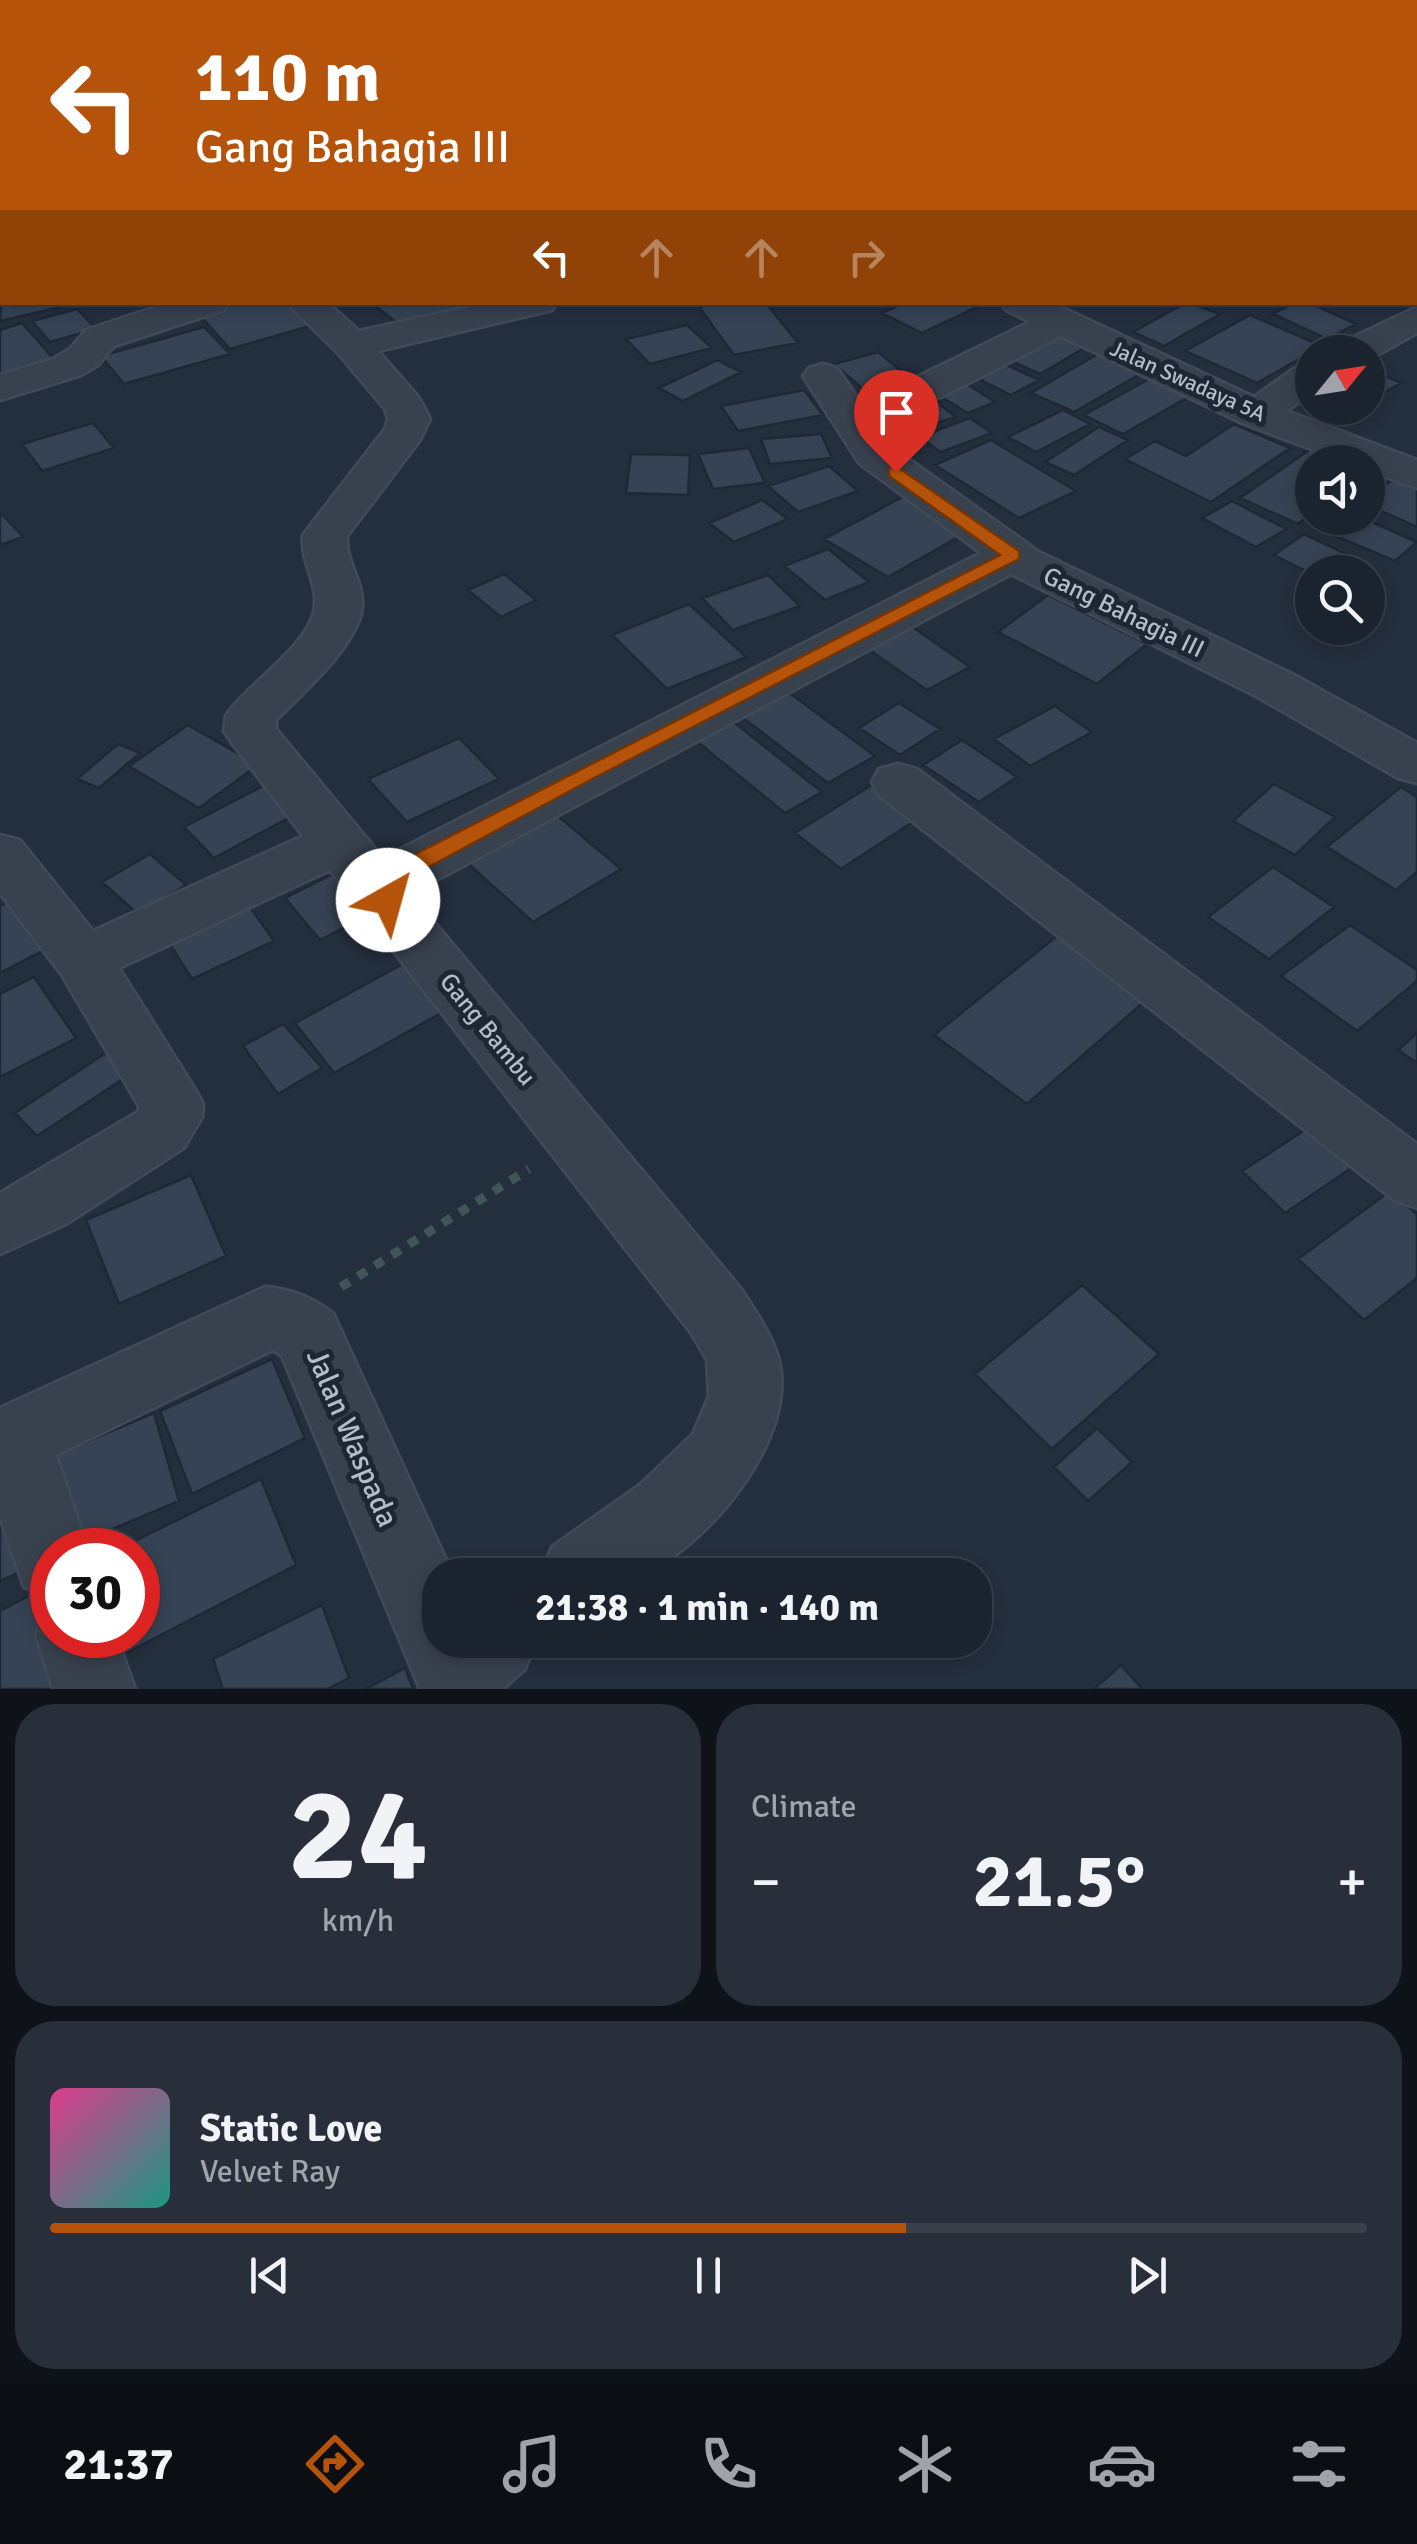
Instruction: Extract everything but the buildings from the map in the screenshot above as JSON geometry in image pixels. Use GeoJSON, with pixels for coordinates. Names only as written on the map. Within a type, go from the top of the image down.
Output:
{"type":"FeatureCollection","features":[{"type":"Feature","properties":{"kind":"street"},"geometry":{"type":"LineString","coordinates":[[0,388],[68,367],[84,357],[100,338],[201,305]]}},
{"type":"Feature","properties":{"kind":"street"},"geometry":{"type":"LineString","coordinates":[[307,305],[351,344],[362,345],[527,305]]}},
{"type":"Feature","properties":{"kind":"street","name":"Jalan Swadaya 5A"},"geometry":{"type":"LineString","coordinates":[[1025,305],[1257,414],[1417,475]]}},
{"type":"Feature","properties":{"kind":"street"},"geometry":{"type":"LineString","coordinates":[[1385,335],[1417,318]]}},
{"type":"Feature","properties":{"kind":"street"},"geometry":{"type":"LineString","coordinates":[[928,388],[1058,322]]}},
{"type":"Feature","properties":{"kind":"street","name":"Gang Bambu"},"geometry":{"type":"LineString","coordinates":[[351,344],[405,407],[409,419],[405,431],[325,536],[323,546],[340,608],[330,631],[251,716],[250,732],[717,1312],[743,1358],[746,1412],[730,1448],[706,1477],[602,1558]]}},
{"type":"Feature","properties":{"kind":"street","name":"Gang Bahagia III"},"geometry":{"type":"LineString","coordinates":[[823,376],[874,454],[1013,555],[1276,686],[1417,766]]}},
{"type":"Feature","properties":{"kind":"street"},"geometry":{"type":"LineString","coordinates":[[1257,414],[1295,386]]}},
{"type":"Feature","properties":{"kind":"street"},"geometry":{"type":"LineString","coordinates":[[388,900],[388,883],[406,869],[586,772],[1013,555]]}},
{"type":"Feature","properties":{"kind":"street"},"geometry":{"type":"LineString","coordinates":[[898,782],[1417,1181]]}},
{"type":"Feature","properties":{"kind":"street"},"geometry":{"type":"LineString","coordinates":[[82,960],[338,844]]}},
{"type":"Feature","properties":{"kind":"street"},"geometry":{"type":"LineString","coordinates":[[0,854],[82,960],[172,1104],[170,1117],[161,1130],[42,1204],[0,1225]]}},
{"type":"Feature","properties":{"kind":"street"},"geometry":{"type":"LineString","coordinates":[[40,1528],[7,1442],[264,1318],[287,1320]]}},
{"type":"Feature","properties":{"kind":"street","name":"Jalan Waspada"},"geometry":{"type":"LineString","coordinates":[[287,1320],[308,1335],[471,1667]]}},
{"type":"Feature","properties":{"kind":"street"},"geometry":{"type":"LineString","coordinates":[[84,1658],[94,1689]]}},
{"type":"Feature","properties":{"kind":"path"},"geometry":{"type":"LineString","coordinates":[[287,1320],[577,1139]]}},
{"type":"Feature","properties":{"kind":"route"},"geometry":{"type":"LineString","coordinates":[[388,900],[388,883],[406,869],[586,772],[932,600],[1013,555],[896,472]]}}]}
